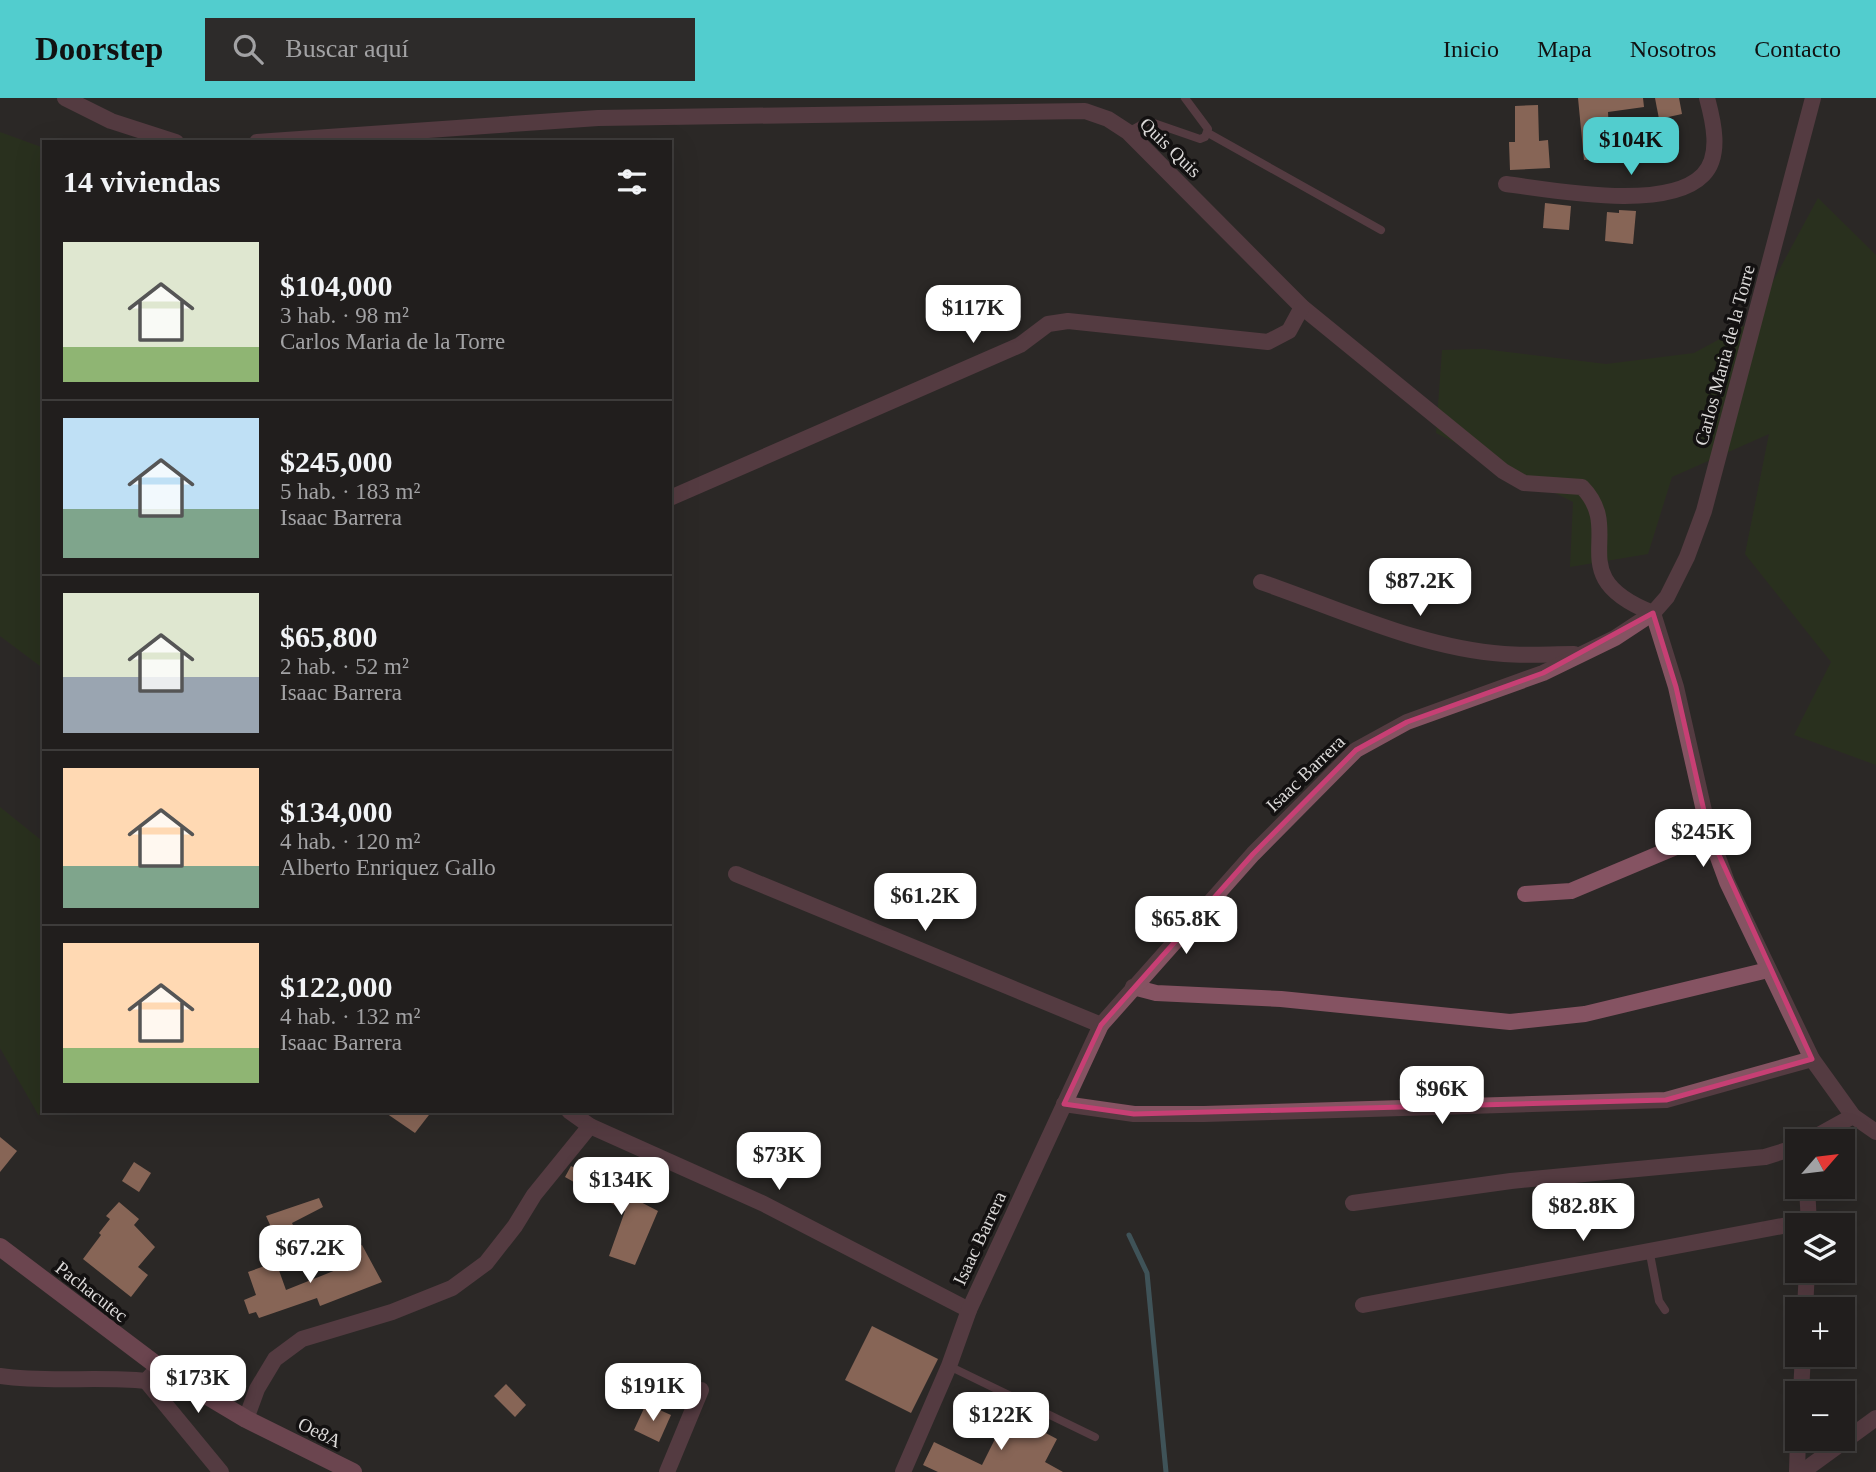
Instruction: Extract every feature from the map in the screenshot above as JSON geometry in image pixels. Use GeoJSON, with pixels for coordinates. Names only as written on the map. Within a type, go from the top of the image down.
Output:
{"type":"FeatureCollection","features":[{"type":"Feature","properties":{"kind":"street"},"geometry":{"type":"LineString","coordinates":[[65,98],[111,121],[170,140]]}},
{"type":"Feature","properties":{"kind":"street"},"geometry":{"type":"LineString","coordinates":[[1506,184],[1608,197],[1682,191],[1705,174],[1713,152],[1714,125],[1707,98]]}},
{"type":"Feature","properties":{"kind":"street","name":"Carlos Maria de la Torre"},"geometry":{"type":"LineString","coordinates":[[1653,613],[1667,597],[1682,567],[1704,511],[1813,98]]}},
{"type":"Feature","properties":{"kind":"street","name":"Quis Quis"},"geometry":{"type":"LineString","coordinates":[[285,140],[598,118],[1064,109],[1085,111],[1108,119],[1128,132],[1302,307],[1503,471],[1524,483],[1582,487],[1594,499],[1600,516],[1598,567],[1625,602],[1653,613]]}},
{"type":"Feature","properties":{"kind":"street"},"geometry":{"type":"LineString","coordinates":[[672,497],[1020,345],[1048,324],[1089,322],[1268,342],[1289,331],[1302,307]]}},
{"type":"Feature","properties":{"kind":"street"},"geometry":{"type":"LineString","coordinates":[[1261,582],[1374,625],[1455,645],[1503,654],[1580,654]]}},
{"type":"Feature","properties":{"kind":"street"},"geometry":{"type":"LineString","coordinates":[[1653,613],[1676,687],[1709,833],[1768,970],[1812,1059],[1853,1116],[1876,1132]]}},
{"type":"Feature","properties":{"kind":"street","name":"Isaac Barrera"},"geometry":{"type":"LineString","coordinates":[[903,1472],[949,1366],[969,1310],[1101,1025],[1133,987],[1253,855],[1356,750],[1407,722],[1543,673],[1615,638],[1653,613]]}},
{"type":"Feature","properties":{"kind":"street"},"geometry":{"type":"LineString","coordinates":[[1525,894],[1570,891],[1709,833]]}},
{"type":"Feature","properties":{"kind":"street"},"geometry":{"type":"LineString","coordinates":[[736,874],[1101,1025]]}},
{"type":"Feature","properties":{"kind":"street"},"geometry":{"type":"LineString","coordinates":[[1133,987],[1156,993],[1281,999],[1510,1022],[1585,1014],[1768,970]]}},
{"type":"Feature","properties":{"kind":"street"},"geometry":{"type":"LineString","coordinates":[[1064,1104],[1134,1114],[1204,1114],[1666,1100],[1812,1059]]}},
{"type":"Feature","properties":{"kind":"street"},"geometry":{"type":"LineString","coordinates":[[572,1113],[590,1126],[764,1204],[969,1310]]}},
{"type":"Feature","properties":{"kind":"street"},"geometry":{"type":"LineString","coordinates":[[1831,1129],[1853,1116]]}},
{"type":"Feature","properties":{"kind":"street"},"geometry":{"type":"LineString","coordinates":[[246,1419],[257,1390],[275,1359],[302,1339],[391,1312],[452,1288],[486,1263],[515,1226],[534,1195],[590,1126]]}},
{"type":"Feature","properties":{"kind":"street"},"geometry":{"type":"LineString","coordinates":[[1353,1203],[1511,1181],[1765,1157],[1785,1152]]}},
{"type":"Feature","properties":{"kind":"street"},"geometry":{"type":"LineString","coordinates":[[1363,1305],[1649,1249],[1785,1227]]}},
{"type":"Feature","properties":{"kind":"street","name":"Pachacutec"},"geometry":{"type":"LineString","coordinates":[[1,1249],[159,1367]]}},
{"type":"Feature","properties":{"kind":"street"},"geometry":{"type":"LineString","coordinates":[[146,1381],[159,1367]]}},
{"type":"Feature","properties":{"kind":"street","name":"Oe8A"},"geometry":{"type":"LineString","coordinates":[[159,1367],[246,1419],[353,1472]]}},
{"type":"Feature","properties":{"kind":"street"},"geometry":{"type":"LineString","coordinates":[[0,1376],[25,1379],[114,1378],[146,1381],[221,1472]]}},
{"type":"Feature","properties":{"kind":"street"},"geometry":{"type":"LineString","coordinates":[[667,1472],[701,1390]]}},
{"type":"Feature","properties":{"kind":"street"},"geometry":{"type":"LineString","coordinates":[[1800,1472],[1876,1418]]}},
{"type":"Feature","properties":{"kind":"street"},"geometry":{"type":"LineString","coordinates":[[1799,1451],[1800,1472]]}},
{"type":"Feature","properties":{"kind":"lane"},"geometry":{"type":"LineString","coordinates":[[1185,98],[1208,133],[1381,230]]}},
{"type":"Feature","properties":{"kind":"lane"},"geometry":{"type":"LineString","coordinates":[[1128,132],[1148,121],[1200,139],[1208,133]]}},
{"type":"Feature","properties":{"kind":"lane"},"geometry":{"type":"LineString","coordinates":[[1649,1249],[1659,1301],[1665,1310]]}},
{"type":"Feature","properties":{"kind":"lane"},"geometry":{"type":"LineString","coordinates":[[949,1366],[1095,1437]]}},
{"type":"Feature","properties":{"kind":"highlighted area"},"geometry":{"type":"Polygon","coordinates":[[[1653,613],[1676,687],[1709,833],[1812,1059],[1666,1100],[1134,1114],[1064,1104],[1101,1025],[1253,854],[1356,750],[1407,722],[1543,673],[1653,613]]]}},
{"type":"Feature","properties":{"kind":"green space"},"geometry":{"type":"Polygon","coordinates":[[[0,132],[42,147],[42,668],[0,636],[0,132]]]}},
{"type":"Feature","properties":{"kind":"green space"},"geometry":{"type":"Polygon","coordinates":[[[1818,198],[1876,255],[1876,765],[1794,735],[1831,662],[1745,554],[1769,434],[1672,477],[1648,554],[1570,567],[1573,502],[1436,433],[1442,350],[1483,349],[1606,364],[1694,353],[1751,322],[1818,198]]]}},
{"type":"Feature","properties":{"kind":"green space"},"geometry":{"type":"Polygon","coordinates":[[[0,807],[41,840],[42,845],[42,1098],[39,1116],[0,1048],[0,807]]]}},
{"type":"Feature","properties":{"kind":"building"},"geometry":{"type":"Polygon","coordinates":[[[1578,98],[1643,98],[1644,107],[1608,112],[1610,158],[1584,160],[1578,98]]]}},
{"type":"Feature","properties":{"kind":"building"},"geometry":{"type":"Polygon","coordinates":[[[1655,98],[1679,98],[1682,114],[1659,119],[1655,98]]]}},
{"type":"Feature","properties":{"kind":"building"},"geometry":{"type":"Polygon","coordinates":[[[1538,105],[1539,141],[1548,140],[1550,168],[1510,170],[1509,142],[1515,142],[1515,106],[1538,105]]]}},
{"type":"Feature","properties":{"kind":"building"},"geometry":{"type":"Polygon","coordinates":[[[1545,203],[1571,206],[1569,230],[1543,228],[1545,203]]]}},
{"type":"Feature","properties":{"kind":"building"},"geometry":{"type":"Polygon","coordinates":[[[1619,210],[1636,211],[1633,244],[1605,241],[1607,212],[1619,213],[1619,210]]]}},
{"type":"Feature","properties":{"kind":"building"},"geometry":{"type":"Polygon","coordinates":[[[386,1113],[430,1113],[415,1133],[386,1113]]]}},
{"type":"Feature","properties":{"kind":"building"},"geometry":{"type":"Polygon","coordinates":[[[0,1137],[17,1151],[0,1172],[0,1137]]]}},
{"type":"Feature","properties":{"kind":"building"},"geometry":{"type":"Polygon","coordinates":[[[134,1162],[151,1173],[139,1192],[122,1181],[134,1162]]]}},
{"type":"Feature","properties":{"kind":"building"},"geometry":{"type":"Polygon","coordinates":[[[571,1166],[658,1211],[635,1265],[609,1256],[625,1211],[565,1177],[571,1166]]]}},
{"type":"Feature","properties":{"kind":"building"},"geometry":{"type":"Polygon","coordinates":[[[319,1198],[323,1207],[292,1223],[298,1236],[279,1245],[266,1216],[319,1198]]]}},
{"type":"Feature","properties":{"kind":"building"},"geometry":{"type":"Polygon","coordinates":[[[119,1202],[139,1219],[134,1225],[155,1247],[138,1267],[148,1275],[131,1297],[83,1259],[110,1219],[106,1216],[119,1202]]]}},
{"type":"Feature","properties":{"kind":"building"},"geometry":{"type":"Polygon","coordinates":[[[362,1245],[382,1282],[320,1306],[317,1298],[259,1318],[256,1312],[249,1314],[244,1300],[256,1295],[248,1272],[276,1262],[286,1290],[351,1264],[344,1253],[362,1245]]]}},
{"type":"Feature","properties":{"kind":"building"},"geometry":{"type":"Polygon","coordinates":[[[872,1326],[938,1359],[911,1413],[845,1380],[872,1326]]]}},
{"type":"Feature","properties":{"kind":"building"},"geometry":{"type":"Polygon","coordinates":[[[506,1384],[526,1405],[515,1417],[494,1396],[506,1384]]]}},
{"type":"Feature","properties":{"kind":"building"},"geometry":{"type":"Polygon","coordinates":[[[646,1404],[671,1415],[659,1442],[634,1430],[646,1404]]]}},
{"type":"Feature","properties":{"kind":"building"},"geometry":{"type":"Polygon","coordinates":[[[1008,1413],[1057,1439],[1045,1462],[1063,1472],[938,1472],[923,1465],[934,1442],[982,1465],[1008,1413]]]}},
{"type":"Feature","properties":{"kind":"waterway"},"geometry":{"type":"LineString","coordinates":[[1129,1235],[1147,1273],[1166,1472]]}}]}
